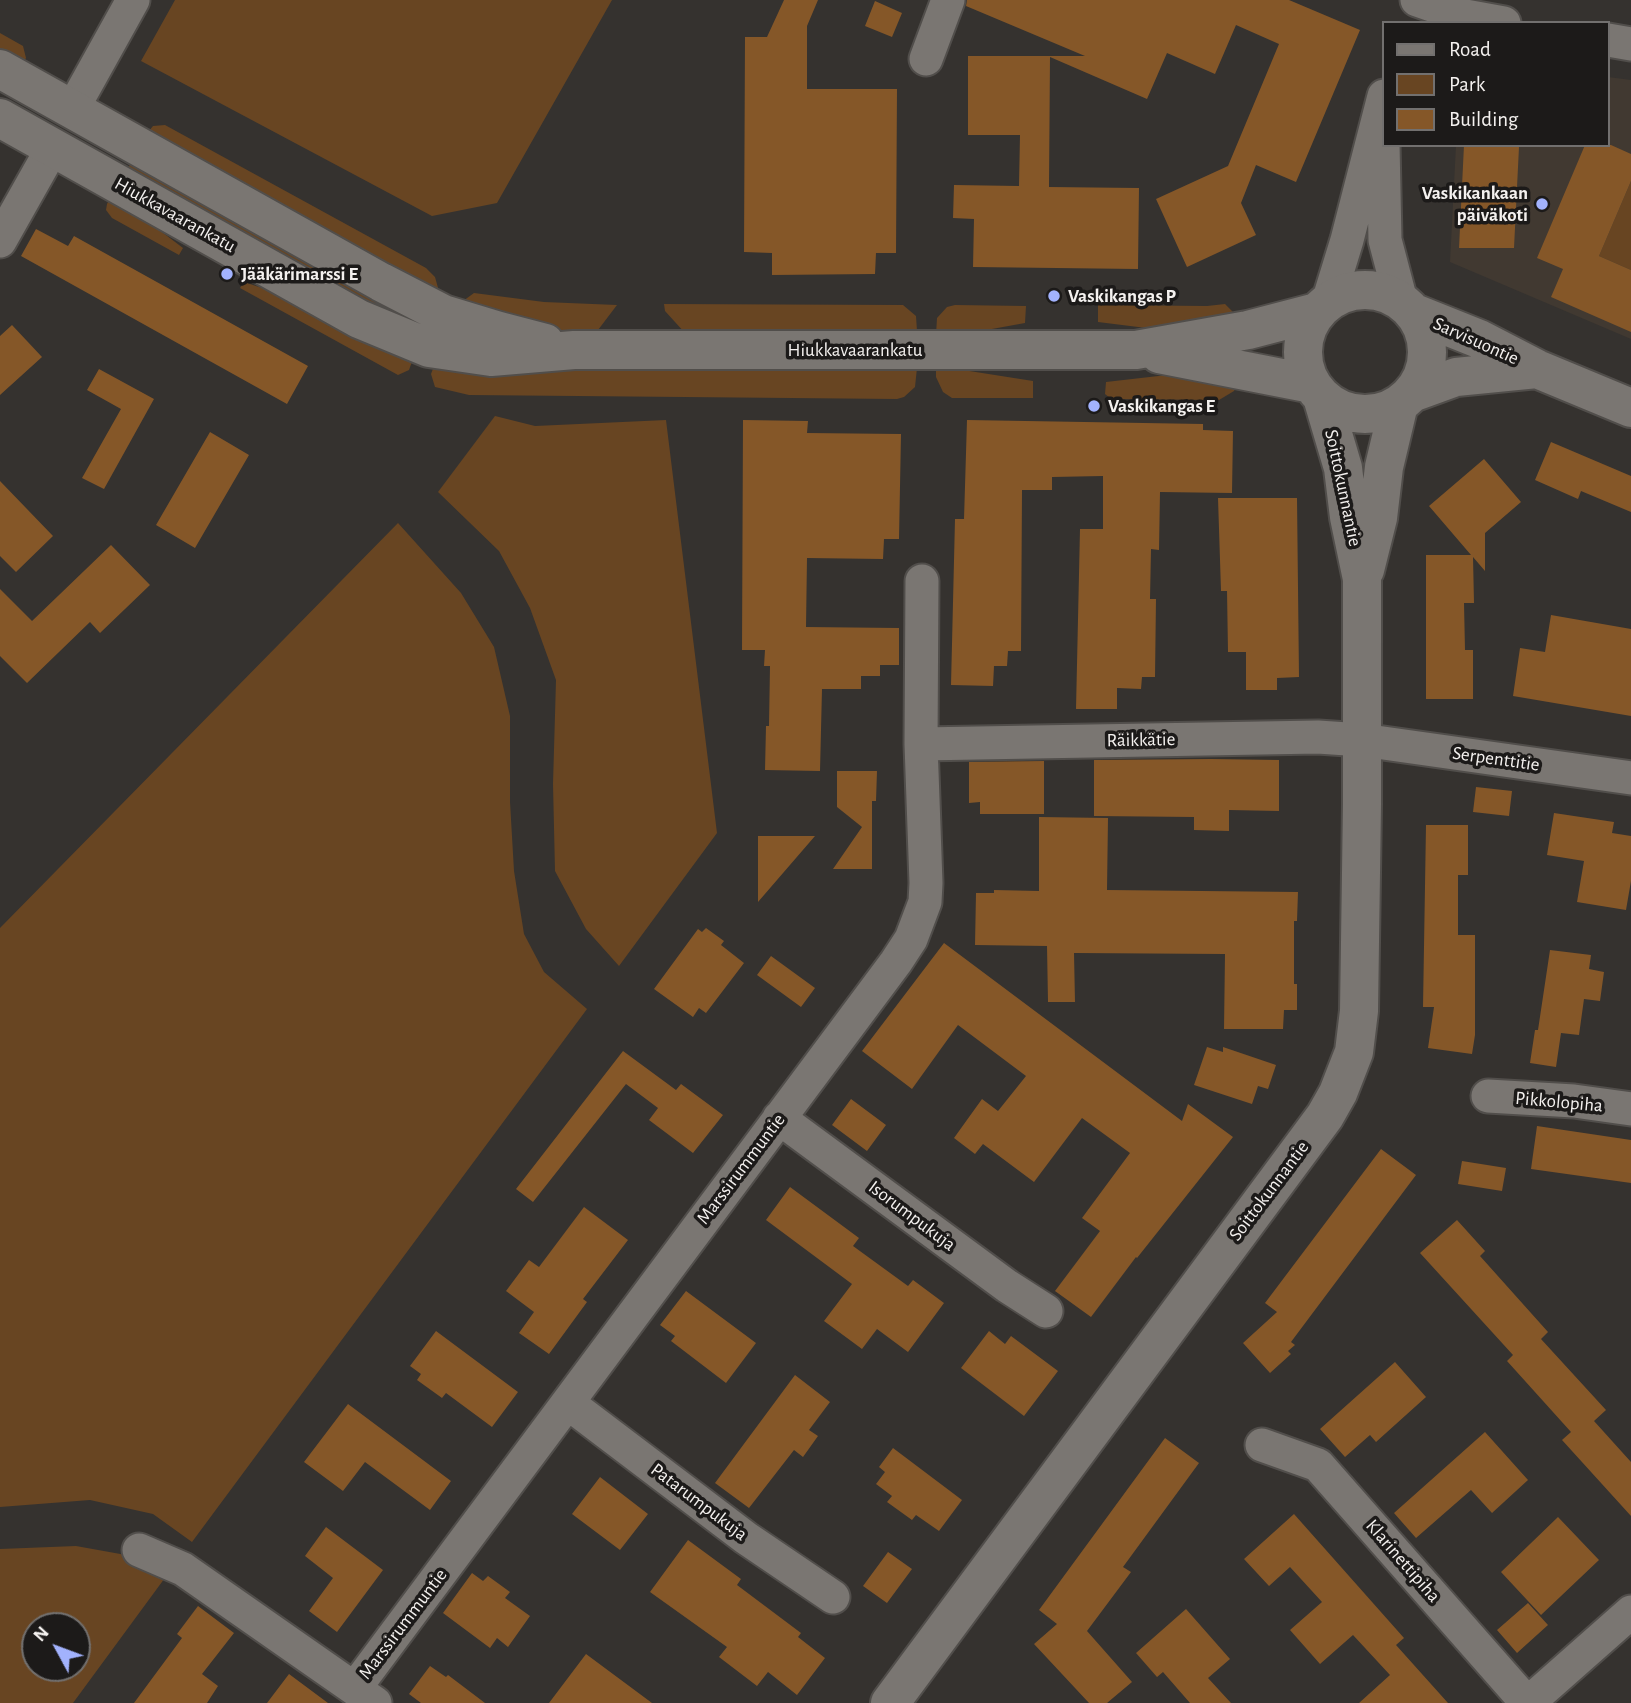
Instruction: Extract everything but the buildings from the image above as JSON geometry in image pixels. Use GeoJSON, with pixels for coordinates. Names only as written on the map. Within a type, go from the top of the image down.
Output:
{"type":"FeatureCollection","features":[{"type":"Feature","properties":{"kind":"street"},"geometry":{"type":"LineString","coordinates":[[0,242],[133,0]]}},
{"type":"Feature","properties":{"kind":"street"},"geometry":{"type":"LineString","coordinates":[[926,59],[948,0]]}},
{"type":"Feature","properties":{"kind":"street"},"geometry":{"type":"LineString","coordinates":[[1411,21],[1417,0],[1460,16],[1491,21]]}},
{"type":"Feature","properties":{"kind":"street"},"geometry":{"type":"LineString","coordinates":[[1610,40],[1631,44]]}},
{"type":"Feature","properties":{"kind":"street","name":"Hiukkavaarankatu"},"geometry":{"type":"LineString","coordinates":[[0,69],[443,314],[574,350]]}},
{"type":"Feature","properties":{"kind":"street"},"geometry":{"type":"LineString","coordinates":[[1382,103],[1347,240],[1322,307],[1309,324],[1303,354],[1305,370],[1317,391],[1342,410],[1366,414],[1383,411],[1405,398],[1422,379],[1427,362],[1425,336],[1408,307],[1385,240],[1384,147]]}},
{"type":"Feature","properties":{"kind":"street","name":"Hiukkavaarankatu"},"geometry":{"type":"LineString","coordinates":[[0,118],[359,319],[429,348],[491,357],[574,350],[1136,350],[1248,330],[1322,307]]}},
{"type":"Feature","properties":{"kind":"street"},"geometry":{"type":"LineString","coordinates":[[1322,307],[1355,290],[1386,293],[1408,307]]}},
{"type":"Feature","properties":{"kind":"street","name":"Sarvisuontie"},"geometry":{"type":"LineString","coordinates":[[1408,307],[1537,369],[1631,408]]}},
{"type":"Feature","properties":{"kind":"street","name":"Hiukkavaarankatu"},"geometry":{"type":"LineString","coordinates":[[1136,350],[1317,391]]}},
{"type":"Feature","properties":{"kind":"street","name":"Sarvisuontie"},"geometry":{"type":"LineString","coordinates":[[1405,398],[1456,377],[1537,369]]}},
{"type":"Feature","properties":{"kind":"street","name":"Soittokunnantie"},"geometry":{"type":"LineString","coordinates":[[890,1703],[1319,1125],[1338,1093],[1354,1052],[1359,1011],[1362,579],[1349,517],[1343,468],[1317,391]]}},
{"type":"Feature","properties":{"kind":"street","name":"Soittokunnantie"},"geometry":{"type":"LineString","coordinates":[[1362,579],[1378,518],[1384,467],[1405,398]]}},
{"type":"Feature","properties":{"kind":"street","name":"Marssirummuntie"},"geometry":{"type":"LineString","coordinates":[[139,1549],[183,1569],[365,1696],[568,1403],[911,939],[925,902],[926,883],[921,744],[922,582]]}},
{"type":"Feature","properties":{"kind":"street","name":"Räikkätie"},"geometry":{"type":"LineString","coordinates":[[921,744],[1318,737],[1362,740]]}},
{"type":"Feature","properties":{"kind":"street","name":"Serpenttitie"},"geometry":{"type":"LineString","coordinates":[[1362,740],[1631,778]]}},
{"type":"Feature","properties":{"kind":"street","name":"Pikkolopiha"},"geometry":{"type":"LineString","coordinates":[[1488,1096],[1574,1101],[1631,1109]]}},
{"type":"Feature","properties":{"kind":"street","name":"Isorumpukuja"},"geometry":{"type":"LineString","coordinates":[[779,1118],[1007,1286],[1046,1311]]}},
{"type":"Feature","properties":{"kind":"street","name":"Patarumpukuja"},"geometry":{"type":"LineString","coordinates":[[568,1403],[746,1538],[833,1597]]}},
{"type":"Feature","properties":{"kind":"street","name":"Klarinettipiha"},"geometry":{"type":"LineString","coordinates":[[1262,1446],[1318,1465],[1527,1703]]}},
{"type":"Feature","properties":{"kind":"street"},"geometry":{"type":"LineString","coordinates":[[1527,1703],[1631,1612]]}},
{"type":"Feature","properties":{"kind":"shaded area","name":"Vaskikankaan päiväkoti"},"geometry":{"type":"Polygon","coordinates":[[[1610,77],[1631,80],[1631,339],[1450,262],[1456,147],[1610,147],[1610,77]]]}},
{"type":"Feature","properties":{"kind":"green space"},"geometry":{"type":"Polygon","coordinates":[[[175,0],[612,0],[497,203],[432,216],[141,61],[175,0]]]}},
{"type":"Feature","properties":{"kind":"green space"},"geometry":{"type":"Polygon","coordinates":[[[0,33],[23,46],[26,58],[20,69],[0,55],[0,33]]]}},
{"type":"Feature","properties":{"kind":"green space"},"geometry":{"type":"Polygon","coordinates":[[[165,125],[426,268],[435,277],[440,295],[145,136],[153,126],[165,125]]]}},
{"type":"Feature","properties":{"kind":"green space"},"geometry":{"type":"Polygon","coordinates":[[[134,158],[428,319],[424,330],[379,314],[124,175],[134,158]]]}},
{"type":"Feature","properties":{"kind":"green space"},"geometry":{"type":"Polygon","coordinates":[[[1631,181],[1631,270],[1599,256],[1631,181]]]}},
{"type":"Feature","properties":{"kind":"green space"},"geometry":{"type":"Polygon","coordinates":[[[112,194],[183,248],[179,255],[112,218],[106,210],[112,194]]]}},
{"type":"Feature","properties":{"kind":"green space"},"geometry":{"type":"Polygon","coordinates":[[[244,282],[313,305],[414,356],[409,370],[398,375],[240,288],[244,282]]]}},
{"type":"Feature","properties":{"kind":"green space"},"geometry":{"type":"Polygon","coordinates":[[[474,293],[544,302],[617,305],[595,334],[562,333],[533,329],[463,301],[474,293]]]}},
{"type":"Feature","properties":{"kind":"green space"},"geometry":{"type":"Polygon","coordinates":[[[664,304],[903,305],[916,316],[917,331],[685,333],[665,311],[664,304]]]}},
{"type":"Feature","properties":{"kind":"green space"},"geometry":{"type":"Polygon","coordinates":[[[1225,304],[1238,317],[1154,329],[1098,322],[1098,305],[1225,304]]]}},
{"type":"Feature","properties":{"kind":"green space"},"geometry":{"type":"Polygon","coordinates":[[[1026,306],[1025,323],[970,333],[936,335],[937,318],[947,307],[1026,306]]]}},
{"type":"Feature","properties":{"kind":"green space"},"geometry":{"type":"Polygon","coordinates":[[[434,366],[917,368],[915,387],[904,397],[897,399],[469,395],[435,387],[431,374],[434,366]]]}},
{"type":"Feature","properties":{"kind":"green space"},"geometry":{"type":"Polygon","coordinates":[[[936,368],[1033,381],[1033,398],[952,398],[943,392],[936,377],[936,368]]]}},
{"type":"Feature","properties":{"kind":"green space"},"geometry":{"type":"Polygon","coordinates":[[[1167,375],[1237,385],[1234,391],[1219,400],[1111,399],[1105,394],[1106,382],[1167,375]]]}},
{"type":"Feature","properties":{"kind":"green space"},"geometry":{"type":"Polygon","coordinates":[[[495,416],[535,426],[666,420],[717,833],[619,966],[586,929],[555,871],[553,784],[556,680],[530,608],[499,551],[438,492],[495,416]]]}},
{"type":"Feature","properties":{"kind":"green space"},"geometry":{"type":"Polygon","coordinates":[[[398,523],[461,593],[494,647],[510,716],[510,802],[514,871],[524,934],[544,972],[587,1009],[192,1542],[153,1514],[90,1500],[0,1507],[0,928],[398,523]]]}},
{"type":"Feature","properties":{"kind":"green space"},"geometry":{"type":"Polygon","coordinates":[[[76,1546],[137,1557],[170,1571],[91,1679],[91,1612],[21,1612],[21,1682],[88,1682],[73,1703],[0,1703],[0,1549],[76,1546]]]}},
{"type":"Feature","properties":{"kind":"place","name":"Vaskikankaan päiväkoti"},"geometry":{"type":"Point","coordinates":[1542,204]}},
{"type":"Feature","properties":{"kind":"place","name":"Jääkärimarssi E"},"geometry":{"type":"Point","coordinates":[227,274]}},
{"type":"Feature","properties":{"kind":"place","name":"Vaskikangas P"},"geometry":{"type":"Point","coordinates":[1054,296]}},
{"type":"Feature","properties":{"kind":"place","name":"Vaskikangas E"},"geometry":{"type":"Point","coordinates":[1094,406]}}]}
